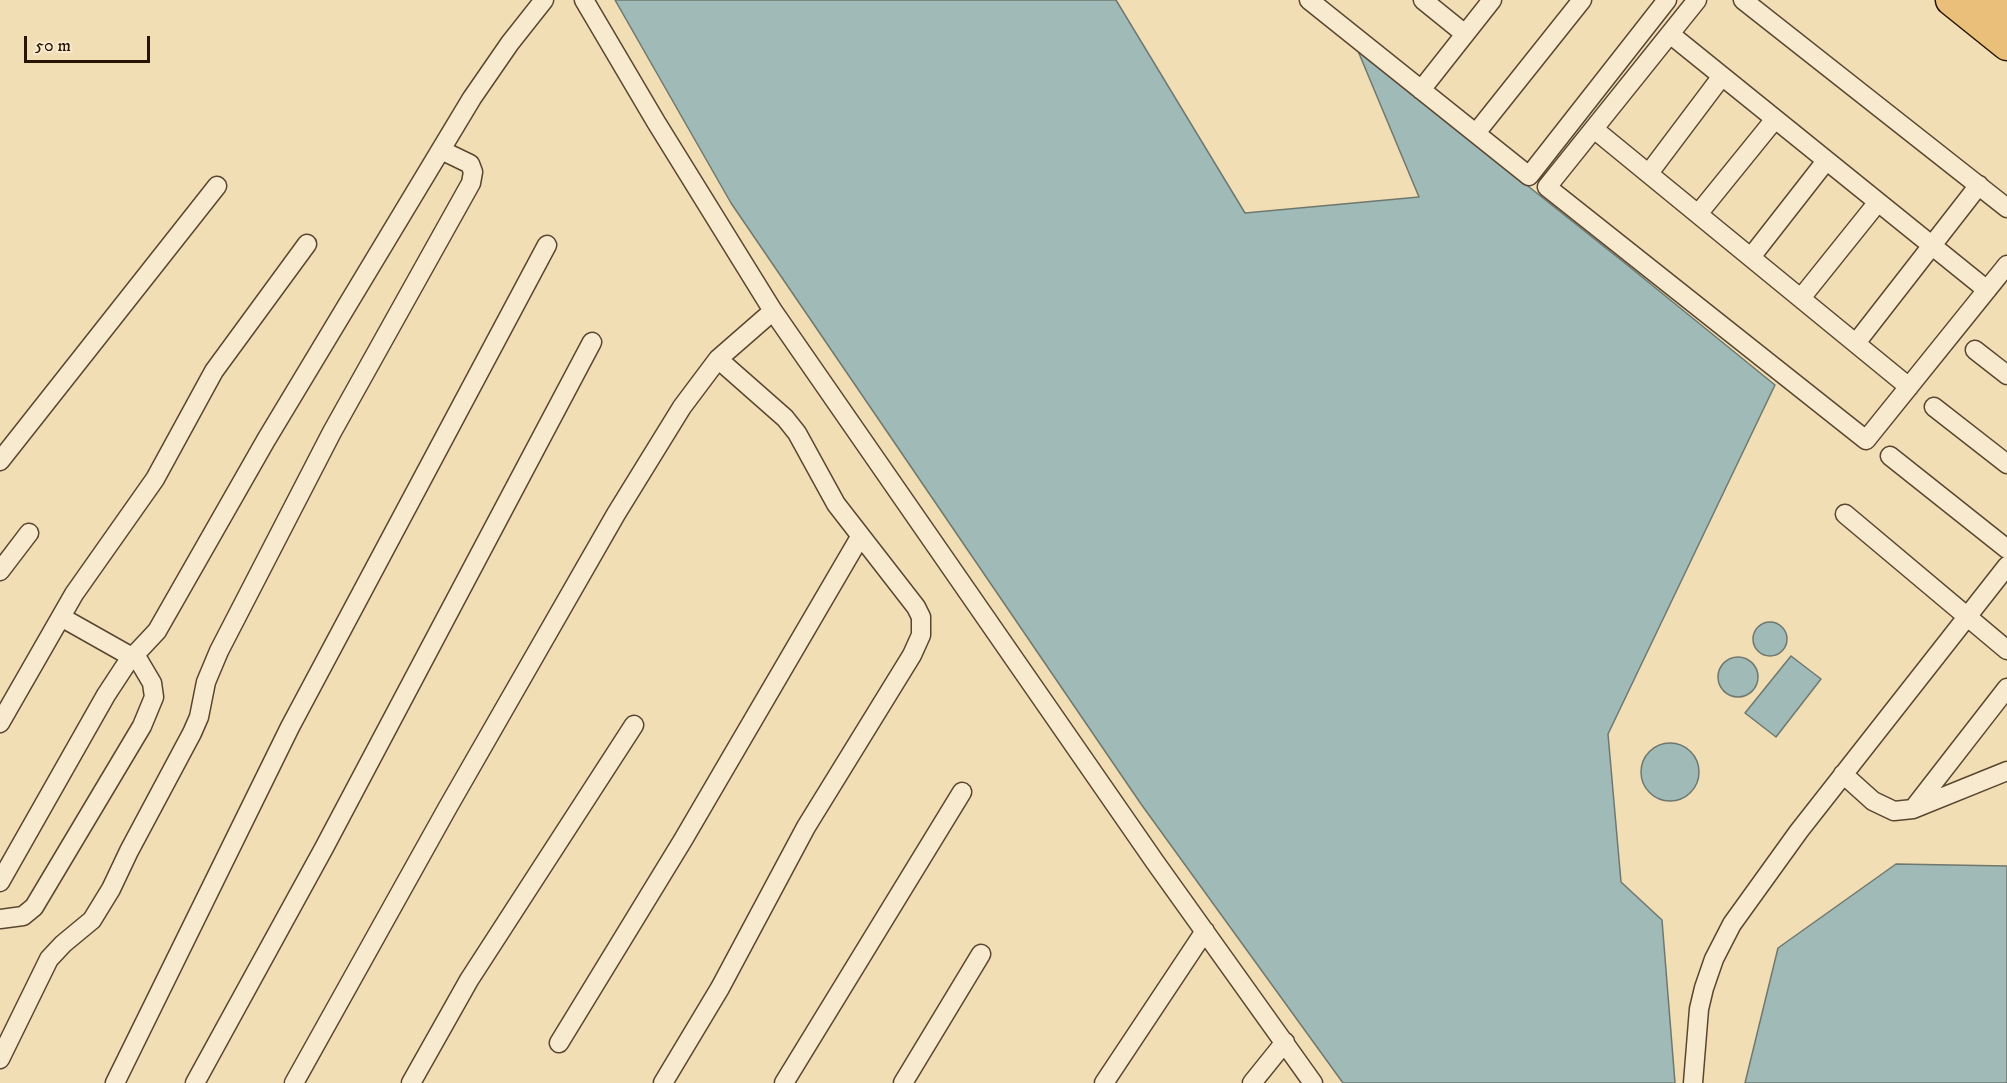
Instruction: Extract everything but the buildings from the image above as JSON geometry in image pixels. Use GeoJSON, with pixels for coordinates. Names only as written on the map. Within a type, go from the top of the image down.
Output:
{"type":"FeatureCollection","features":[{"type":"Feature","properties":{"kind":"main road"},"geometry":{"type":"LineString","coordinates":[[1951,0],[2007,45]]}},
{"type":"Feature","properties":{"kind":"main road"},"geometry":{"type":"LineString","coordinates":[[1986,0],[2007,17]]}},
{"type":"Feature","properties":{"kind":"street"},"geometry":{"type":"LineString","coordinates":[[0,882],[106,695],[133,657],[157,632],[278,420],[472,98],[510,43],[544,0]]}},
{"type":"Feature","properties":{"kind":"street"},"geometry":{"type":"LineString","coordinates":[[584,0],[656,122],[773,310],[1155,862],[1313,1083]]}},
{"type":"Feature","properties":{"kind":"street"},"geometry":{"type":"LineString","coordinates":[[1309,0],[1529,176],[1667,0]]}},
{"type":"Feature","properties":{"kind":"street"},"geometry":{"type":"LineString","coordinates":[[1423,0],[1465,34]]}},
{"type":"Feature","properties":{"kind":"street"},"geometry":{"type":"LineString","coordinates":[[1420,90],[1492,0]]}},
{"type":"Feature","properties":{"kind":"street"},"geometry":{"type":"LineString","coordinates":[[1476,133],[1582,0]]}},
{"type":"Feature","properties":{"kind":"street"},"geometry":{"type":"LineString","coordinates":[[1697,0],[1547,187],[1866,440],[2007,265]]}},
{"type":"Feature","properties":{"kind":"street"},"geometry":{"type":"LineString","coordinates":[[1743,0],[2007,208]]}},
{"type":"Feature","properties":{"kind":"street"},"geometry":{"type":"LineString","coordinates":[[1670,34],[1987,290]]}},
{"type":"Feature","properties":{"kind":"street"},"geometry":{"type":"LineString","coordinates":[[1648,173],[1722,76]]}},
{"type":"Feature","properties":{"kind":"street"},"geometry":{"type":"LineString","coordinates":[[1698,214],[1775,119]]}},
{"type":"Feature","properties":{"kind":"street"},"geometry":{"type":"LineString","coordinates":[[1594,129],[1910,387]]}},
{"type":"Feature","properties":{"kind":"street"},"geometry":{"type":"LineString","coordinates":[[0,1059],[49,959],[92,920],[111,889],[196,724],[206,682],[219,651],[332,432],[471,183],[473,172],[470,164],[441,150]]}},
{"type":"Feature","properties":{"kind":"street"},"geometry":{"type":"LineString","coordinates":[[1751,257],[1826,161]]}},
{"type":"Feature","properties":{"kind":"street"},"geometry":{"type":"LineString","coordinates":[[1856,343],[1979,185]]}},
{"type":"Feature","properties":{"kind":"street"},"geometry":{"type":"LineString","coordinates":[[0,461],[217,186]]}},
{"type":"Feature","properties":{"kind":"street"},"geometry":{"type":"LineString","coordinates":[[1801,297],[1878,202]]}},
{"type":"Feature","properties":{"kind":"street"},"geometry":{"type":"LineString","coordinates":[[0,723],[91,568],[155,479],[214,371],[307,244]]}},
{"type":"Feature","properties":{"kind":"street"},"geometry":{"type":"LineString","coordinates":[[115,1083],[290,727],[547,245]]}},
{"type":"Feature","properties":{"kind":"street"},"geometry":{"type":"LineString","coordinates":[[294,1083],[448,807],[616,514],[682,407],[718,359],[773,310]]}},
{"type":"Feature","properties":{"kind":"street"},"geometry":{"type":"LineString","coordinates":[[195,1083],[335,827],[592,342]]}},
{"type":"Feature","properties":{"kind":"street"},"geometry":{"type":"LineString","coordinates":[[1975,350],[2007,375]]}},
{"type":"Feature","properties":{"kind":"street"},"geometry":{"type":"LineString","coordinates":[[663,1083],[720,988],[806,827],[918,644],[922,626],[916,607],[836,504],[797,433],[785,418],[718,359]]}},
{"type":"Feature","properties":{"kind":"street"},"geometry":{"type":"LineString","coordinates":[[1934,407],[2007,464]]}},
{"type":"Feature","properties":{"kind":"street"},"geometry":{"type":"LineString","coordinates":[[1890,456],[2007,549]]}},
{"type":"Feature","properties":{"kind":"street"},"geometry":{"type":"LineString","coordinates":[[1845,514],[2007,650]]}},
{"type":"Feature","properties":{"kind":"street"},"geometry":{"type":"LineString","coordinates":[[0,571],[29,533]]}},
{"type":"Feature","properties":{"kind":"street"},"geometry":{"type":"LineString","coordinates":[[559,1043],[683,840],[860,537]]}},
{"type":"Feature","properties":{"kind":"street"},"geometry":{"type":"LineString","coordinates":[[1693,1083],[1699,1009],[1714,959],[1732,924],[1759,884],[1843,774],[2007,566]]}},
{"type":"Feature","properties":{"kind":"street"},"geometry":{"type":"LineString","coordinates":[[0,919],[23,916],[34,907],[142,726],[154,697],[153,688],[144,669],[133,657],[61,617]]}},
{"type":"Feature","properties":{"kind":"street"},"geometry":{"type":"LineString","coordinates":[[1913,809],[2007,688]]}},
{"type":"Feature","properties":{"kind":"street"},"geometry":{"type":"LineString","coordinates":[[411,1083],[469,980],[634,725]]}},
{"type":"Feature","properties":{"kind":"street"},"geometry":{"type":"LineString","coordinates":[[1843,774],[1873,801],[1894,811],[1913,809],[2007,771]]}},
{"type":"Feature","properties":{"kind":"street"},"geometry":{"type":"LineString","coordinates":[[784,1083],[962,792]]}},
{"type":"Feature","properties":{"kind":"street"},"geometry":{"type":"LineString","coordinates":[[1104,1083],[1206,931]]}},
{"type":"Feature","properties":{"kind":"street"},"geometry":{"type":"LineString","coordinates":[[903,1083],[981,954]]}},
{"type":"Feature","properties":{"kind":"street"},"geometry":{"type":"LineString","coordinates":[[1252,1083],[1285,1042]]}},
{"type":"Feature","properties":{"kind":"water"},"geometry":{"type":"Polygon","coordinates":[[[615,0],[1116,0],[1245,213],[1419,197],[1358,51],[1775,385],[1608,734],[1621,882],[1662,920],[1675,1083],[1343,1083],[1141,804],[731,203],[615,0]]]}},
{"type":"Feature","properties":{"kind":"water"},"geometry":{"type":"Polygon","coordinates":[[[1770,622],[1782,627],[1787,639],[1782,651],[1770,656],[1758,651],[1753,639],[1758,627],[1770,622]]]}},
{"type":"Feature","properties":{"kind":"water"},"geometry":{"type":"Polygon","coordinates":[[[1791,656],[1821,679],[1776,737],[1745,713],[1791,656]]]}},
{"type":"Feature","properties":{"kind":"water"},"geometry":{"type":"Polygon","coordinates":[[[1738,657],[1752,663],[1758,677],[1752,691],[1738,697],[1724,691],[1718,677],[1724,663],[1738,657]]]}},
{"type":"Feature","properties":{"kind":"water"},"geometry":{"type":"Polygon","coordinates":[[[1670,743],[1681,745],[1694,756],[1699,772],[1697,783],[1686,796],[1670,801],[1659,799],[1646,788],[1641,772],[1643,761],[1654,748],[1670,743]]]}},
{"type":"Feature","properties":{"kind":"water"},"geometry":{"type":"Polygon","coordinates":[[[1896,864],[2007,866],[2007,1083],[1745,1083],[1778,948],[1896,864]]]}}]}
